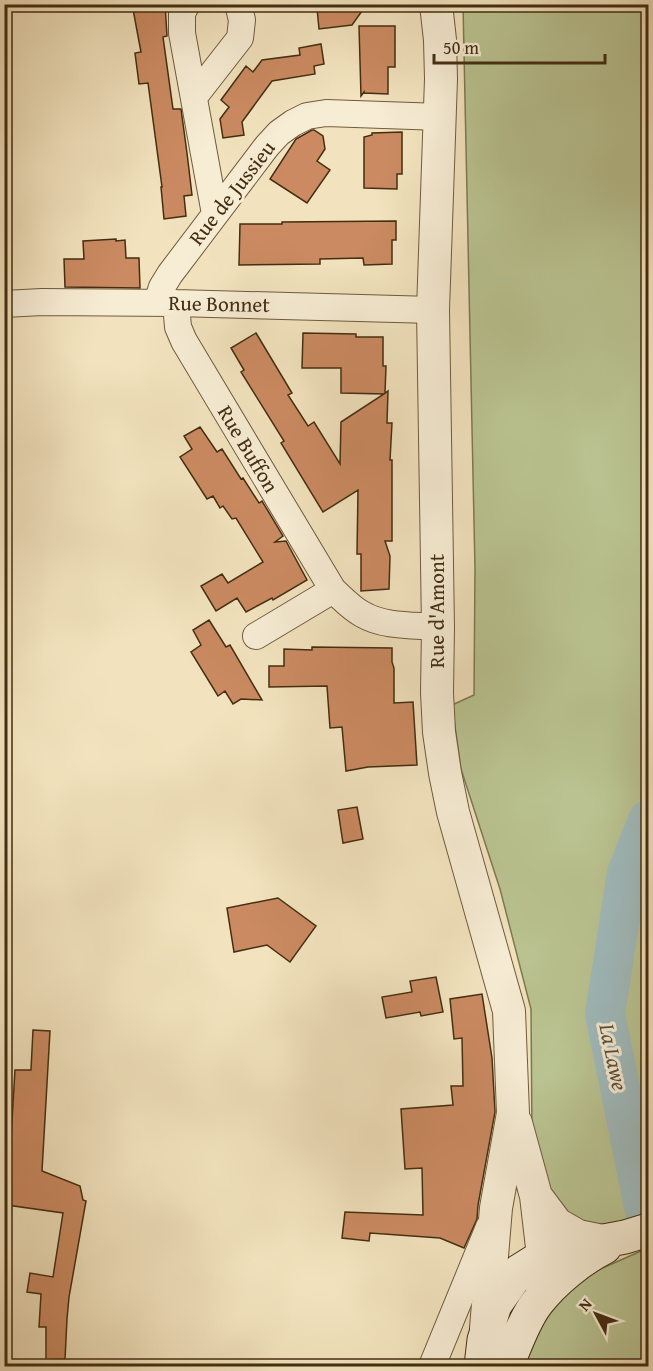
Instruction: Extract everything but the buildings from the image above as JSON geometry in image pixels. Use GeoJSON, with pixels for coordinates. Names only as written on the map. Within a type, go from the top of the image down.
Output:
{"type":"FeatureCollection","features":[{"type":"Feature","properties":{"kind":"main road"},"geometry":{"type":"LineString","coordinates":[[487,1358],[495,1305],[519,1271],[591,1255],[625,1236]]}},
{"type":"Feature","properties":{"kind":"main road"},"geometry":{"type":"LineString","coordinates":[[507,1366],[518,1338],[537,1304],[544,1266]]}},
{"type":"Feature","properties":{"kind":"street"},"geometry":{"type":"LineString","coordinates":[[187,4],[182,13],[182,33],[215,214]]}},
{"type":"Feature","properties":{"kind":"street"},"geometry":{"type":"LineString","coordinates":[[194,97],[240,38],[242,20],[238,4]]}},
{"type":"Feature","properties":{"kind":"street","name":"Rue d'Amont"},"geometry":{"type":"LineString","coordinates":[[436,4],[441,60],[441,117],[433,310],[439,732],[453,812],[509,1011],[513,1113],[496,1208],[487,1358]]}},
{"type":"Feature","properties":{"kind":"street","name":"Rue de Jussieu"},"geometry":{"type":"LineString","coordinates":[[166,303],[162,287],[267,146],[292,123],[307,116],[326,113],[441,117]]}},
{"type":"Feature","properties":{"kind":"street","name":"Rue Bonnet"},"geometry":{"type":"LineString","coordinates":[[4,304],[166,303],[433,310]]}},
{"type":"Feature","properties":{"kind":"street","name":"Rue Buffon"},"geometry":{"type":"LineString","coordinates":[[166,303],[184,341],[333,590],[364,615],[381,622],[438,627]]}},
{"type":"Feature","properties":{"kind":"street"},"geometry":{"type":"LineString","coordinates":[[256,636],[333,590]]}},
{"type":"Feature","properties":{"kind":"street"},"geometry":{"type":"LineString","coordinates":[[513,1113],[536,1196],[544,1266]]}},
{"type":"Feature","properties":{"kind":"street"},"geometry":{"type":"LineString","coordinates":[[536,1196],[558,1224],[578,1236],[625,1236]]}},
{"type":"Feature","properties":{"kind":"street"},"geometry":{"type":"LineString","coordinates":[[496,1208],[508,1237],[544,1266]]}},
{"type":"Feature","properties":{"kind":"street"},"geometry":{"type":"LineString","coordinates":[[432,1366],[496,1208]]}},
{"type":"Feature","properties":{"kind":"green space"},"geometry":{"type":"Polygon","coordinates":[[[463,5],[648,5],[648,1216],[605,1228],[583,1223],[558,1206],[544,1189],[532,1136],[531,1009],[500,889],[461,769],[452,705],[474,695],[475,569],[463,5]]]}},
{"type":"Feature","properties":{"kind":"green space"},"geometry":{"type":"Polygon","coordinates":[[[648,1248],[648,1366],[520,1366],[555,1299],[589,1274],[648,1248]]]}},
{"type":"Feature","properties":{"kind":"waterway","name":"La Lawe"},"geometry":{"type":"LineString","coordinates":[[648,820],[627,873],[605,1014],[648,1226]]}}]}
